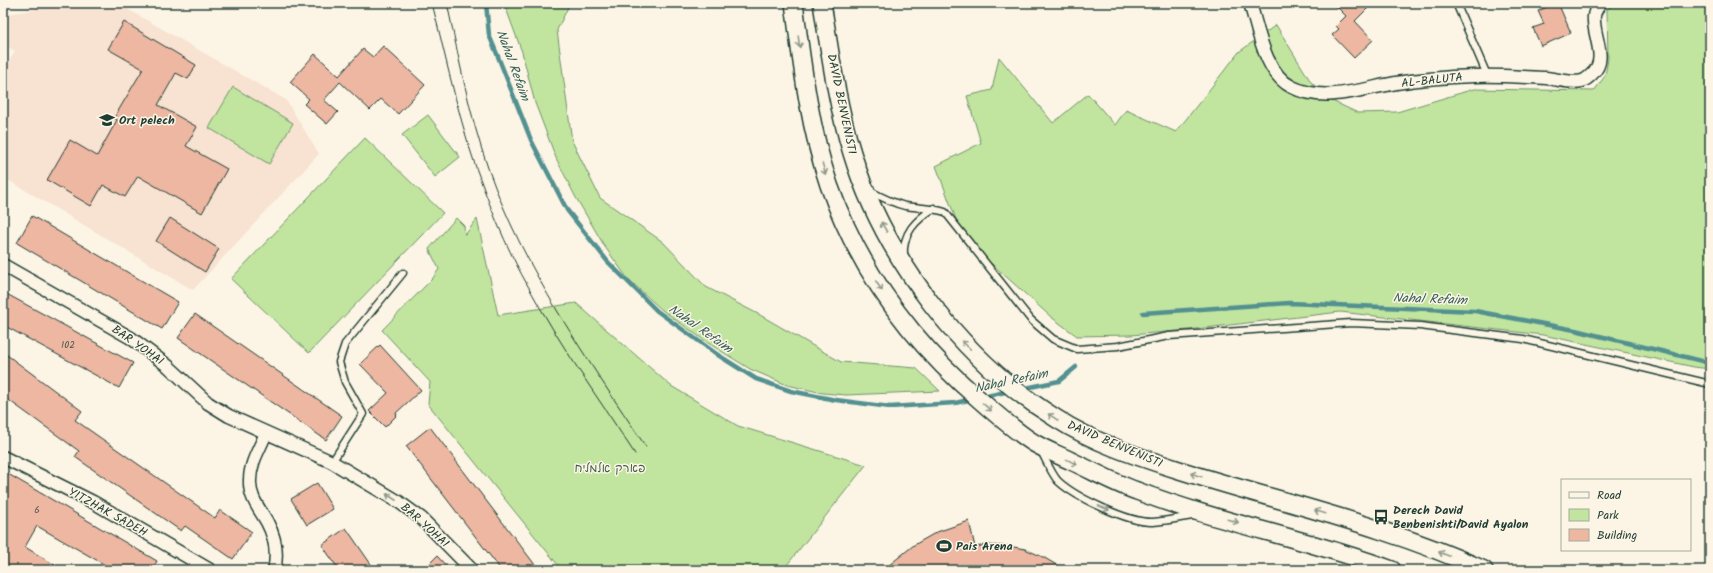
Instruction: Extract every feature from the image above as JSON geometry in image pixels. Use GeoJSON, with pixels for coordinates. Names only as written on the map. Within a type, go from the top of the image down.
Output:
{"type":"FeatureCollection","features":[{"type":"Feature","properties":{"kind":"main road"},"geometry":{"type":"LineString","coordinates":[[794,3],[807,94],[817,145],[829,185],[844,223],[876,282],[895,311],[929,352],[958,381],[1000,417],[1037,445],[1137,491],[1206,513],[1364,559],[1392,570]]}},
{"type":"Feature","properties":{"kind":"main road","name":"DAVID BENVENISTI"},"geometry":{"type":"LineString","coordinates":[[822,3],[843,122],[852,154],[875,212],[907,268],[940,315],[960,338],[994,372],[1017,391],[1059,420],[1116,447],[1164,465],[1355,522],[1402,538],[1480,569]]}},
{"type":"Feature","properties":{"kind":"main road"},"geometry":{"type":"LineString","coordinates":[[1364,559],[1379,570]]}},
{"type":"Feature","properties":{"kind":"street","name":"AL-BALUTA"},"geometry":{"type":"LineString","coordinates":[[1250,3],[1262,44],[1269,62],[1277,76],[1290,87],[1306,93],[1318,95],[1336,94],[1425,80],[1487,75],[1548,78],[1572,82],[1583,81],[1594,73],[1600,57],[1594,15],[1600,3]]}},
{"type":"Feature","properties":{"kind":"street","name":"BAR YOHAI"},"geometry":{"type":"LineString","coordinates":[[3,265],[131,338],[168,366],[208,404],[229,416],[332,462],[374,486],[421,518],[472,570]]}},
{"type":"Feature","properties":{"kind":"street"},"geometry":{"type":"LineString","coordinates":[[266,433],[252,464],[250,480],[251,494],[274,537],[276,555],[274,570]]}},
{"type":"Feature","properties":{"kind":"street","name":"YITZHAK SADEH"},"geometry":{"type":"LineString","coordinates":[[3,457],[92,502],[210,570]]}},
{"type":"Feature","properties":{"kind":"lane"},"geometry":{"type":"LineString","coordinates":[[1456,3],[1487,75]]}},
{"type":"Feature","properties":{"kind":"lane"},"geometry":{"type":"LineString","coordinates":[[865,188],[886,200],[903,206],[934,208],[945,212],[1031,320],[1053,339],[1077,349],[1118,346],[1169,336],[1351,323],[1420,326],[1523,339],[1710,384]]}},
{"type":"Feature","properties":{"kind":"lane"},"geometry":{"type":"LineString","coordinates":[[907,268],[904,254],[906,240],[911,227],[918,218],[934,208]]}},
{"type":"Feature","properties":{"kind":"lane"},"geometry":{"type":"LineString","coordinates":[[332,462],[363,414],[345,382],[339,362],[345,344],[403,273]]}},
{"type":"Feature","properties":{"kind":"lane"},"geometry":{"type":"LineString","coordinates":[[1037,445],[1057,480],[1080,497],[1130,518],[1152,522],[1206,513]]}},
{"type":"Feature","properties":{"kind":"shaded area"},"geometry":{"type":"Polygon","coordinates":[[[74,3],[117,3],[286,100],[319,154],[193,290],[3,177],[3,73],[15,51],[3,44],[3,15],[74,3]]]}},
{"type":"Feature","properties":{"kind":"green space"},"geometry":{"type":"Polygon","coordinates":[[[504,3],[570,3],[557,30],[572,141],[600,198],[663,242],[706,287],[760,315],[841,362],[916,368],[940,391],[846,395],[823,393],[787,385],[750,369],[708,343],[662,310],[628,279],[605,247],[575,196],[556,158],[535,103],[522,52],[504,3]]]}},
{"type":"Feature","properties":{"kind":"green space"},"geometry":{"type":"Polygon","coordinates":[[[1617,3],[1710,3],[1710,369],[1694,367],[1543,335],[1340,312],[1188,330],[1131,335],[1077,336],[1051,317],[963,238],[936,166],[981,143],[967,96],[992,90],[999,57],[1053,123],[1088,94],[1115,125],[1126,110],[1176,132],[1239,52],[1276,25],[1311,82],[1330,100],[1358,113],[1397,112],[1474,89],[1594,91],[1605,76],[1608,59],[1607,9],[1617,3]]]}},
{"type":"Feature","properties":{"kind":"green space"},"geometry":{"type":"Polygon","coordinates":[[[233,87],[293,123],[269,164],[209,128],[233,87]]]}},
{"type":"Feature","properties":{"kind":"green space"},"geometry":{"type":"Polygon","coordinates":[[[428,115],[460,157],[435,177],[402,135],[428,115]]]}},
{"type":"Feature","properties":{"kind":"green space"},"geometry":{"type":"Polygon","coordinates":[[[365,138],[443,213],[309,353],[231,279],[365,138]]]}},
{"type":"Feature","properties":{"kind":"green space","name":"פארק אלמליח"},"geometry":{"type":"Polygon","coordinates":[[[456,218],[464,226],[465,235],[477,219],[498,315],[576,303],[671,386],[738,426],[866,465],[783,570],[562,570],[428,404],[430,382],[382,330],[433,278],[439,269],[429,249],[456,218]]]}},
{"type":"Feature","properties":{"kind":"building"},"geometry":{"type":"Polygon","coordinates":[[[1333,3],[1373,3],[1355,21],[1373,40],[1354,58],[1332,35],[1339,29],[1336,26],[1346,16],[1333,3]]]}},
{"type":"Feature","properties":{"kind":"building"},"geometry":{"type":"Polygon","coordinates":[[[1558,3],[1571,33],[1541,46],[1533,28],[1544,24],[1538,11],[1558,3]]]}},
{"type":"Feature","properties":{"kind":"building"},"geometry":{"type":"Polygon","coordinates":[[[124,22],[196,65],[188,79],[176,73],[158,105],[197,127],[186,146],[227,169],[202,213],[138,176],[125,197],[103,185],[91,206],[47,180],[70,140],[97,156],[117,120],[114,118],[143,69],[108,49],[124,22]]]}},
{"type":"Feature","properties":{"kind":"building"},"geometry":{"type":"Polygon","coordinates":[[[383,46],[425,85],[398,114],[381,99],[370,110],[340,82],[324,100],[338,112],[327,124],[304,104],[309,99],[290,82],[315,54],[339,76],[363,49],[373,57],[383,46]]]}},
{"type":"Feature","properties":{"kind":"building"},"geometry":{"type":"Polygon","coordinates":[[[32,216],[178,302],[162,329],[17,243],[32,216]]]}},
{"type":"Feature","properties":{"kind":"building"},"geometry":{"type":"Polygon","coordinates":[[[170,218],[219,249],[205,272],[156,241],[170,218]]]}},
{"type":"Feature","properties":{"kind":"building"},"geometry":{"type":"Polygon","coordinates":[[[3,292],[133,363],[119,388],[3,325],[3,292]]]}},
{"type":"Feature","properties":{"kind":"building"},"geometry":{"type":"Polygon","coordinates":[[[195,314],[342,416],[326,440],[178,338],[195,314]]]}},
{"type":"Feature","properties":{"kind":"building"},"geometry":{"type":"Polygon","coordinates":[[[380,345],[421,390],[396,413],[397,415],[385,427],[369,411],[388,393],[360,364],[380,345]]]}},
{"type":"Feature","properties":{"kind":"building"},"geometry":{"type":"Polygon","coordinates":[[[3,352],[82,411],[75,420],[215,518],[220,510],[252,532],[233,559],[185,526],[181,531],[75,457],[79,451],[3,396],[3,352]]]}},
{"type":"Feature","properties":{"kind":"building"},"geometry":{"type":"Polygon","coordinates":[[[430,427],[539,570],[501,570],[406,446],[430,427]]]}},
{"type":"Feature","properties":{"kind":"building"},"geometry":{"type":"Polygon","coordinates":[[[3,471],[157,561],[152,570],[114,570],[37,526],[25,547],[63,570],[3,570],[3,471]]]}},
{"type":"Feature","properties":{"kind":"building"},"geometry":{"type":"Polygon","coordinates":[[[317,483],[333,509],[307,525],[291,499],[317,483]]]}},
{"type":"Feature","properties":{"kind":"building","name":"Pais Arena"},"geometry":{"type":"Polygon","coordinates":[[[969,521],[975,547],[987,545],[1008,546],[1025,549],[1043,557],[1065,570],[883,570],[914,545],[937,532],[969,521]]]}},
{"type":"Feature","properties":{"kind":"building"},"geometry":{"type":"Polygon","coordinates":[[[346,528],[375,570],[339,570],[322,545],[346,528]]]}},
{"type":"Feature","properties":{"kind":"building"},"geometry":{"type":"Polygon","coordinates":[[[437,556],[450,570],[423,570],[437,556]]]}},
{"type":"Feature","properties":{"kind":"waterway","name":"Nahal Refaim"},"geometry":{"type":"LineString","coordinates":[[486,3],[489,35],[531,140],[567,210],[608,262],[657,311],[718,355],[756,379],[791,391],[836,400],[890,407],[955,403],[973,399]]}},
{"type":"Feature","properties":{"kind":"waterway","name":"Nahal Refaim"},"geometry":{"type":"LineString","coordinates":[[1143,313],[1289,303],[1475,311],[1575,330],[1710,363]]}},
{"type":"Feature","properties":{"kind":"waterway","name":"Nahal Refaim"},"geometry":{"type":"LineString","coordinates":[[1021,389],[1059,381],[1076,367]]}},
{"type":"Feature","properties":{"kind":"waterway","name":"Nahal Refaim"},"geometry":{"type":"LineString","coordinates":[[982,397],[1010,391]]}},
{"type":"Feature","properties":{"kind":"tram line"},"geometry":{"type":"LineString","coordinates":[[432,3],[469,146],[494,216],[522,275],[540,308],[635,454]]}},
{"type":"Feature","properties":{"kind":"tram line"},"geometry":{"type":"LineString","coordinates":[[447,3],[465,86],[481,148],[503,206],[519,242],[579,346],[646,447]]}},
{"type":"Feature","properties":{"kind":"place","name":"Ort pelech"},"geometry":{"type":"Point","coordinates":[107,120]}},
{"type":"Feature","properties":{"kind":"place","name":"Derech David Benbenishti/David Ayalon"},"geometry":{"type":"Point","coordinates":[1381,517]}},
{"type":"Feature","properties":{"kind":"place","name":"Pais Arena"},"geometry":{"type":"Point","coordinates":[944,546]}}]}
